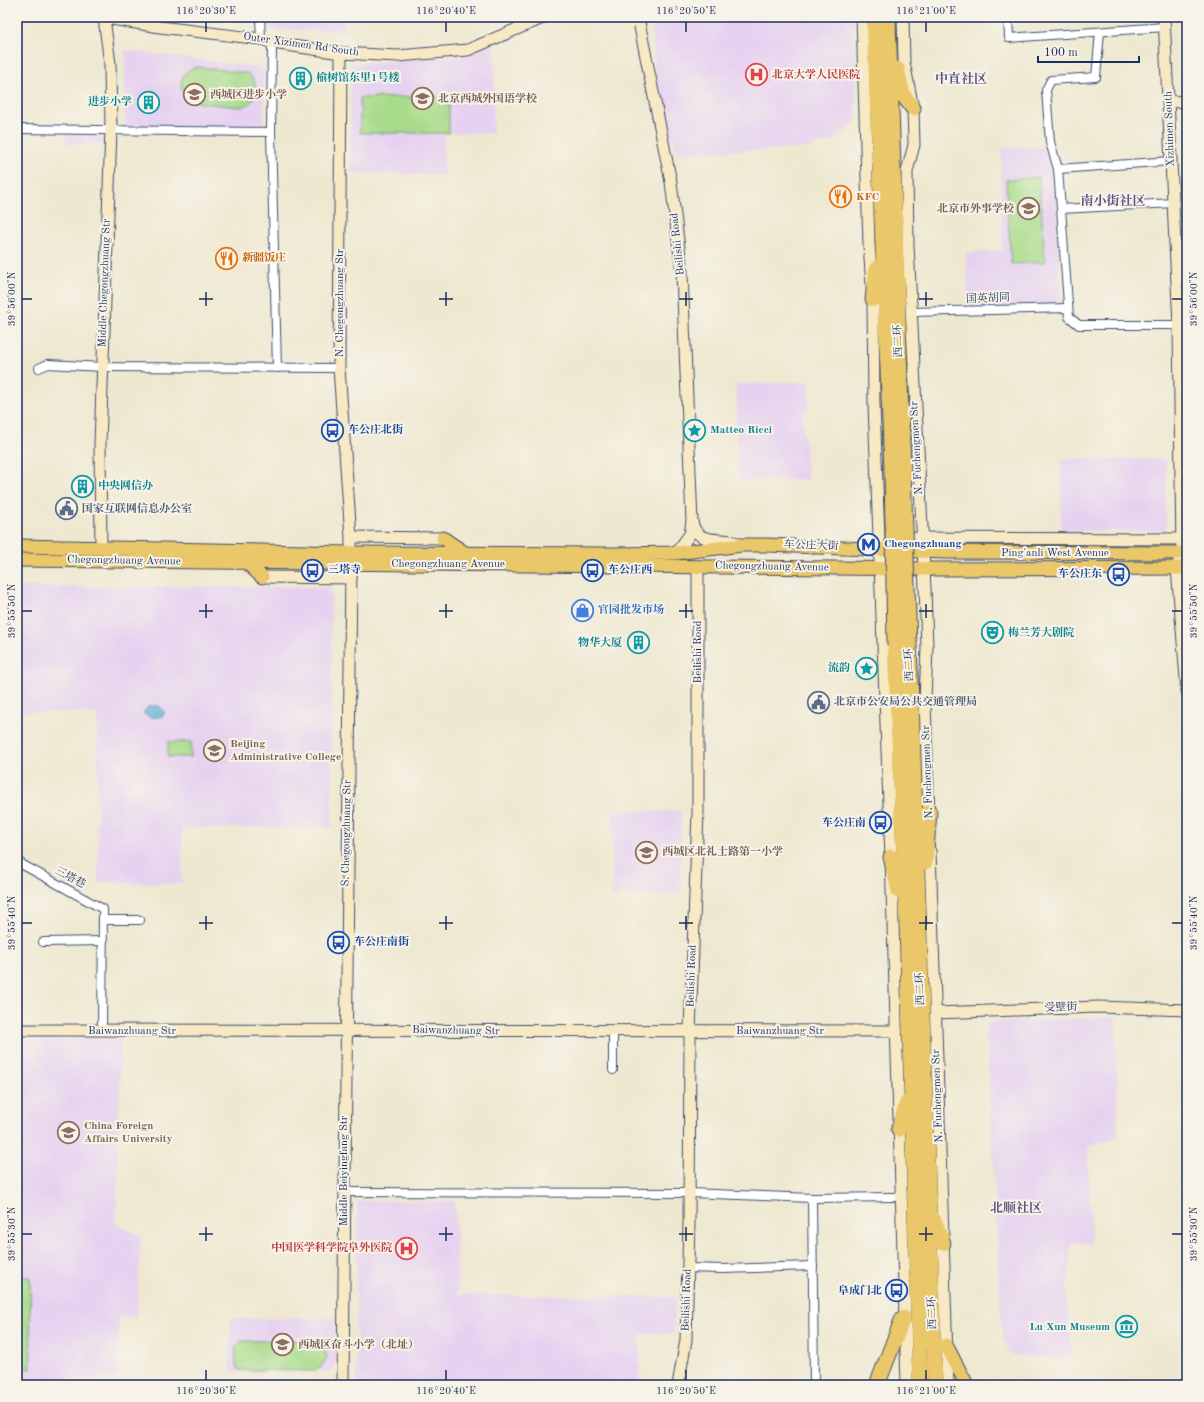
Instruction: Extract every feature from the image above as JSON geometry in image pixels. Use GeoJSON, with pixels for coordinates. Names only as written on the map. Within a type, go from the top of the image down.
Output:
{"type":"FeatureCollection","features":[{"type":"Feature","properties":{"kind":"highway","name":"西二环"},"geometry":{"type":"LineString","coordinates":[[874,17],[882,221],[898,470]]}},
{"type":"Feature","properties":{"kind":"highway","name":"西二环"},"geometry":{"type":"LineString","coordinates":[[888,17],[902,644],[913,927],[930,1211],[935,1385]]}},
{"type":"Feature","properties":{"kind":"highway"},"geometry":{"type":"LineString","coordinates":[[889,38],[895,54],[903,95],[913,108]]}},
{"type":"Feature","properties":{"kind":"highway"},"geometry":{"type":"LineString","coordinates":[[873,300],[882,221]]}},
{"type":"Feature","properties":{"kind":"highway"},"geometry":{"type":"LineString","coordinates":[[913,927],[929,812]]}},
{"type":"Feature","properties":{"kind":"highway"},"geometry":{"type":"LineString","coordinates":[[891,857],[913,927]]}},
{"type":"Feature","properties":{"kind":"highway","name":"西二环"},"geometry":{"type":"LineString","coordinates":[[913,927],[911,1089],[920,1385]]}},
{"type":"Feature","properties":{"kind":"highway"},"geometry":{"type":"LineString","coordinates":[[899,1129],[911,1089]]}},
{"type":"Feature","properties":{"kind":"highway"},"geometry":{"type":"LineString","coordinates":[[930,1211],[943,1244]]}},
{"type":"Feature","properties":{"kind":"highway"},"geometry":{"type":"LineString","coordinates":[[878,1385],[903,1318]]}},
{"type":"Feature","properties":{"kind":"main road"},"geometry":{"type":"LineString","coordinates":[[443,538],[465,553]]}},
{"type":"Feature","properties":{"kind":"main road","name":"车公庄大街"},"geometry":{"type":"LineString","coordinates":[[742,545],[879,543],[922,544]]}},
{"type":"Feature","properties":{"kind":"main road","name":"Ping'anli West Avenue"},"geometry":{"type":"LineString","coordinates":[[922,544],[1185,553]]}},
{"type":"Feature","properties":{"kind":"main road","name":"Chegongzhuang Avenue"},"geometry":{"type":"LineString","coordinates":[[17,560],[247,563],[465,553],[676,553],[742,545]]}},
{"type":"Feature","properties":{"kind":"main road","name":"Chegongzhuang Avenue"},"geometry":{"type":"LineString","coordinates":[[17,546],[101,547],[351,558],[698,566],[924,568]]}},
{"type":"Feature","properties":{"kind":"main road"},"geometry":{"type":"LineString","coordinates":[[247,563],[262,577]]}},
{"type":"Feature","properties":{"kind":"main road","name":"Ping'anli West Avenue"},"geometry":{"type":"LineString","coordinates":[[924,568],[1184,567]]}},
{"type":"Feature","properties":{"kind":"main road"},"geometry":{"type":"LineString","coordinates":[[946,1345],[967,1385]]}},
{"type":"Feature","properties":{"kind":"street"},"geometry":{"type":"LineString","coordinates":[[260,17],[266,41],[271,132],[277,368]]}},
{"type":"Feature","properties":{"kind":"street","name":"Outer Xizimen Rd South"},"geometry":{"type":"LineString","coordinates":[[102,18],[341,53],[398,56],[468,50],[545,17]]}},
{"type":"Feature","properties":{"kind":"street","name":"Beilishi Road"},"geometry":{"type":"LineString","coordinates":[[638,17],[671,182],[682,274],[692,522],[690,534],[676,553]]}},
{"type":"Feature","properties":{"kind":"street"},"geometry":{"type":"LineString","coordinates":[[862,17],[869,245],[873,300],[879,543],[891,857],[903,1318],[907,1385]]}},
{"type":"Feature","properties":{"kind":"street","name":"N. Fuchengmen Str"},"geometry":{"type":"LineString","coordinates":[[903,17],[904,62],[913,108],[914,145],[907,171],[910,312],[927,647],[925,702],[948,1385]]}},
{"type":"Feature","properties":{"kind":"street"},"geometry":{"type":"LineString","coordinates":[[1008,17],[1009,38],[1100,32],[1165,22]]}},
{"type":"Feature","properties":{"kind":"street","name":"Middle Chegongzhuang Str"},"geometry":{"type":"LineString","coordinates":[[101,547],[100,444],[111,130],[110,64],[102,18]]}},
{"type":"Feature","properties":{"kind":"street","name":"Xizhimen South"},"geometry":{"type":"LineString","coordinates":[[1165,22],[1171,161],[1174,203],[1182,268],[1179,324],[1185,553],[1184,567]]}},
{"type":"Feature","properties":{"kind":"street"},"geometry":{"type":"LineString","coordinates":[[1100,32],[1096,77],[1051,80],[1046,90],[1050,142],[1058,169],[1067,308],[1069,317],[1079,325],[1179,324]]}},
{"type":"Feature","properties":{"kind":"street","name":"N. Chegongzhuang Str"},"geometry":{"type":"LineString","coordinates":[[341,53],[340,368],[351,537],[351,558]]}},
{"type":"Feature","properties":{"kind":"street"},"geometry":{"type":"LineString","coordinates":[[1169,102],[1187,101]]}},
{"type":"Feature","properties":{"kind":"street"},"geometry":{"type":"LineString","coordinates":[[17,129],[271,132]]}},
{"type":"Feature","properties":{"kind":"street"},"geometry":{"type":"LineString","coordinates":[[1058,169],[1171,161]]}},
{"type":"Feature","properties":{"kind":"street"},"geometry":{"type":"LineString","coordinates":[[1060,209],[1174,203]]}},
{"type":"Feature","properties":{"kind":"street","name":"国英胡同"},"geometry":{"type":"LineString","coordinates":[[910,312],[1067,308]]}},
{"type":"Feature","properties":{"kind":"street"},"geometry":{"type":"LineString","coordinates":[[39,368],[48,364],[102,367],[340,368]]}},
{"type":"Feature","properties":{"kind":"street"},"geometry":{"type":"LineString","coordinates":[[692,522],[694,531],[699,536],[734,540],[742,545]]}},
{"type":"Feature","properties":{"kind":"street"},"geometry":{"type":"LineString","coordinates":[[351,537],[443,538]]}},
{"type":"Feature","properties":{"kind":"street"},"geometry":{"type":"LineString","coordinates":[[922,544],[1184,540]]}},
{"type":"Feature","properties":{"kind":"street","name":"S. Chegongzhuang Str"},"geometry":{"type":"LineString","coordinates":[[345,1030],[351,558]]}},
{"type":"Feature","properties":{"kind":"street","name":"Beilishi Road"},"geometry":{"type":"LineString","coordinates":[[678,1385],[686,1340],[688,1268],[690,1031],[698,812],[698,566]]}},
{"type":"Feature","properties":{"kind":"street"},"geometry":{"type":"LineString","coordinates":[[1184,567],[1187,690]]}},
{"type":"Feature","properties":{"kind":"street"},"geometry":{"type":"LineString","coordinates":[[262,577],[351,578]]}},
{"type":"Feature","properties":{"kind":"street","name":"三塔巷"},"geometry":{"type":"LineString","coordinates":[[17,860],[23,865],[104,909],[102,1031]]}},
{"type":"Feature","properties":{"kind":"street"},"geometry":{"type":"LineString","coordinates":[[103,920],[140,920]]}},
{"type":"Feature","properties":{"kind":"street"},"geometry":{"type":"LineString","coordinates":[[43,942],[103,941]]}},
{"type":"Feature","properties":{"kind":"street","name":"受壁街"},"geometry":{"type":"LineString","coordinates":[[936,1013],[1098,1007],[1187,1010]]}},
{"type":"Feature","properties":{"kind":"street","name":"Baiwanzhuang Str"},"geometry":{"type":"LineString","coordinates":[[17,1030],[896,1031]]}},
{"type":"Feature","properties":{"kind":"street","name":"Middle Beiyingfang Str"},"geometry":{"type":"LineString","coordinates":[[343,1385],[345,1030]]}},
{"type":"Feature","properties":{"kind":"street"},"geometry":{"type":"LineString","coordinates":[[613,1031],[613,1070]]}},
{"type":"Feature","properties":{"kind":"street"},"geometry":{"type":"LineString","coordinates":[[344,1192],[688,1193],[812,1198],[894,1197]]}},
{"type":"Feature","properties":{"kind":"street"},"geometry":{"type":"LineString","coordinates":[[812,1198],[814,1385]]}},
{"type":"Feature","properties":{"kind":"street"},"geometry":{"type":"LineString","coordinates":[[688,1268],[723,1269],[812,1266]]}},
{"type":"Feature","properties":{"kind":"shaded area"},"geometry":{"type":"Polygon","coordinates":[[[267,17],[344,17],[344,30],[268,30],[267,17]]]}},
{"type":"Feature","properties":{"kind":"shaded area","name":"北京大学人民医院"},"geometry":{"type":"Polygon","coordinates":[[[651,17],[855,17],[856,121],[835,140],[807,148],[678,153],[666,129],[657,87],[651,17]]]}},
{"type":"Feature","properties":{"kind":"shaded area","name":"北京西城外国语学校"},"geometry":{"type":"Polygon","coordinates":[[[495,43],[493,133],[444,133],[444,175],[351,173],[350,65],[469,55],[495,43]]]}},
{"type":"Feature","properties":{"kind":"shaded area","name":"西城区进步小学"},"geometry":{"type":"Polygon","coordinates":[[[125,50],[264,68],[264,122],[255,128],[125,128],[125,50]]]}},
{"type":"Feature","properties":{"kind":"shaded area"},"geometry":{"type":"Polygon","coordinates":[[[66,132],[106,133],[106,144],[65,144],[66,132]]]}},
{"type":"Feature","properties":{"kind":"shaded area","name":"北京市外事学校"},"geometry":{"type":"Polygon","coordinates":[[[1046,147],[1055,168],[1061,305],[968,309],[966,253],[1002,250],[1001,148],[1046,147]]]}},
{"type":"Feature","properties":{"kind":"shaded area"},"geometry":{"type":"Polygon","coordinates":[[[810,382],[809,408],[802,414],[808,480],[738,481],[736,384],[810,382]]]}},
{"type":"Feature","properties":{"kind":"shaded area"},"geometry":{"type":"Polygon","coordinates":[[[1061,459],[1166,459],[1166,531],[1061,531],[1061,459]]]}},
{"type":"Feature","properties":{"kind":"shaded area","name":"Beijing Administrative College"},"geometry":{"type":"Polygon","coordinates":[[[17,587],[331,587],[332,827],[182,828],[182,884],[98,882],[97,713],[17,712],[17,587]]]}},
{"type":"Feature","properties":{"kind":"shaded area","name":"西城区北礼士路第一小学"},"geometry":{"type":"Polygon","coordinates":[[[613,811],[681,811],[680,894],[612,896],[613,811]]]}},
{"type":"Feature","properties":{"kind":"shaded area"},"geometry":{"type":"Polygon","coordinates":[[[1116,1017],[1118,1137],[1088,1146],[1091,1243],[1071,1242],[1067,1298],[1072,1357],[1035,1358],[1010,1355],[1002,1335],[986,1023],[1116,1017]]]}},
{"type":"Feature","properties":{"kind":"shaded area","name":"China Foreign Affairs University"},"geometry":{"type":"Polygon","coordinates":[[[17,1038],[121,1039],[116,1224],[141,1236],[137,1317],[119,1317],[118,1377],[17,1380],[17,1038]]]}},
{"type":"Feature","properties":{"kind":"shaded area","name":"中国医学科学院阜外医院"},"geometry":{"type":"Polygon","coordinates":[[[357,1201],[455,1201],[458,1295],[676,1297],[673,1334],[640,1334],[640,1385],[356,1385],[357,1201]]]}},
{"type":"Feature","properties":{"kind":"shaded area","name":"西城区奋斗小学（北址）"},"geometry":{"type":"Polygon","coordinates":[[[335,1318],[335,1371],[230,1372],[230,1319],[335,1318]]]}},
{"type":"Feature","properties":{"kind":"green space"},"geometry":{"type":"Polygon","coordinates":[[[198,67],[247,73],[255,83],[256,94],[254,99],[245,106],[238,107],[193,102],[183,93],[181,82],[186,72],[198,67]]]}},
{"type":"Feature","properties":{"kind":"green space"},"geometry":{"type":"Polygon","coordinates":[[[449,96],[449,133],[360,133],[360,98],[449,96]]]}},
{"type":"Feature","properties":{"kind":"green space"},"geometry":{"type":"Polygon","coordinates":[[[1039,177],[1045,262],[1011,264],[1006,180],[1039,177]]]}},
{"type":"Feature","properties":{"kind":"green space"},"geometry":{"type":"Polygon","coordinates":[[[168,742],[191,742],[191,757],[168,757],[168,742]]]}},
{"type":"Feature","properties":{"kind":"green space"},"geometry":{"type":"Polygon","coordinates":[[[17,1277],[30,1277],[31,1369],[17,1369],[17,1277]]]}},
{"type":"Feature","properties":{"kind":"green space"},"geometry":{"type":"Polygon","coordinates":[[[316,1340],[324,1346],[327,1358],[320,1368],[315,1371],[239,1370],[236,1365],[235,1348],[241,1341],[316,1340]]]}},
{"type":"Feature","properties":{"kind":"water"},"geometry":{"type":"Polygon","coordinates":[[[149,706],[159,706],[165,712],[163,716],[153,718],[143,713],[149,706]]]}},
{"type":"Feature","properties":{"kind":"place","name":"北京大学人民医院"},"geometry":{"type":"Point","coordinates":[756,75]}},
{"type":"Feature","properties":{"kind":"place","name":"榆树馆东里1号楼"},"geometry":{"type":"Point","coordinates":[301,78]}},
{"type":"Feature","properties":{"kind":"place","name":"西城区进步小学"},"geometry":{"type":"Point","coordinates":[194,95]}},
{"type":"Feature","properties":{"kind":"place","name":"北京西城外国语学校"},"geometry":{"type":"Point","coordinates":[422,99]}},
{"type":"Feature","properties":{"kind":"place","name":"进步小学"},"geometry":{"type":"Point","coordinates":[148,102]}},
{"type":"Feature","properties":{"kind":"place","name":"KFC"},"geometry":{"type":"Point","coordinates":[841,197]}},
{"type":"Feature","properties":{"kind":"place","name":"北京市外事学校"},"geometry":{"type":"Point","coordinates":[1029,209]}},
{"type":"Feature","properties":{"kind":"place","name":"新疆饭庄"},"geometry":{"type":"Point","coordinates":[227,258]}},
{"type":"Feature","properties":{"kind":"place","name":"车公庄北街"},"geometry":{"type":"Point","coordinates":[333,430]}},
{"type":"Feature","properties":{"kind":"place","name":"Matteo Ricci"},"geometry":{"type":"Point","coordinates":[695,430]}},
{"type":"Feature","properties":{"kind":"place","name":"中央网信办"},"geometry":{"type":"Point","coordinates":[83,486]}},
{"type":"Feature","properties":{"kind":"place","name":"国家互联网信息办公室"},"geometry":{"type":"Point","coordinates":[66,509]}},
{"type":"Feature","properties":{"kind":"place","name":"Chegongzhuang"},"geometry":{"type":"Point","coordinates":[869,544]}},
{"type":"Feature","properties":{"kind":"place","name":"三塔寺"},"geometry":{"type":"Point","coordinates":[312,570]}},
{"type":"Feature","properties":{"kind":"place","name":"车公庄西"},"geometry":{"type":"Point","coordinates":[593,570]}},
{"type":"Feature","properties":{"kind":"place","name":"车公庄东"},"geometry":{"type":"Point","coordinates":[1118,574]}},
{"type":"Feature","properties":{"kind":"place","name":"官园批发市场"},"geometry":{"type":"Point","coordinates":[582,610]}},
{"type":"Feature","properties":{"kind":"place","name":"梅兰芳大剧院"},"geometry":{"type":"Point","coordinates":[992,633]}},
{"type":"Feature","properties":{"kind":"place","name":"物华大厦"},"geometry":{"type":"Point","coordinates":[638,643]}},
{"type":"Feature","properties":{"kind":"place","name":"流韵"},"geometry":{"type":"Point","coordinates":[866,668]}},
{"type":"Feature","properties":{"kind":"place","name":"北京市公安局公共交通管理局"},"geometry":{"type":"Point","coordinates":[818,702]}},
{"type":"Feature","properties":{"kind":"place","name":"Beijing Administrative College"},"geometry":{"type":"Point","coordinates":[214,750]}},
{"type":"Feature","properties":{"kind":"place","name":"车公庄南"},"geometry":{"type":"Point","coordinates":[881,823]}},
{"type":"Feature","properties":{"kind":"place","name":"西城区北礼士路第一小学"},"geometry":{"type":"Point","coordinates":[646,852]}},
{"type":"Feature","properties":{"kind":"place","name":"车公庄南街"},"geometry":{"type":"Point","coordinates":[339,942]}},
{"type":"Feature","properties":{"kind":"place","name":"China Foreign Affairs University"},"geometry":{"type":"Point","coordinates":[68,1132]}},
{"type":"Feature","properties":{"kind":"place","name":"中国医学科学院阜外医院"},"geometry":{"type":"Point","coordinates":[407,1248]}},
{"type":"Feature","properties":{"kind":"place","name":"阜成门北"},"geometry":{"type":"Point","coordinates":[897,1291]}},
{"type":"Feature","properties":{"kind":"place","name":"Lu Xun Museum"},"geometry":{"type":"Point","coordinates":[1126,1327]}},
{"type":"Feature","properties":{"kind":"place","name":"西城区奋斗小学（北址）"},"geometry":{"type":"Point","coordinates":[283,1345]}},
{"type":"Feature","properties":{"kind":"district","name":"中直社区"},"geometry":{"type":"Point","coordinates":[961,79]}},
{"type":"Feature","properties":{"kind":"district","name":"南小街社区"},"geometry":{"type":"Point","coordinates":[1113,201]}},
{"type":"Feature","properties":{"kind":"district","name":"北顺社区"},"geometry":{"type":"Point","coordinates":[1016,1208]}}]}
